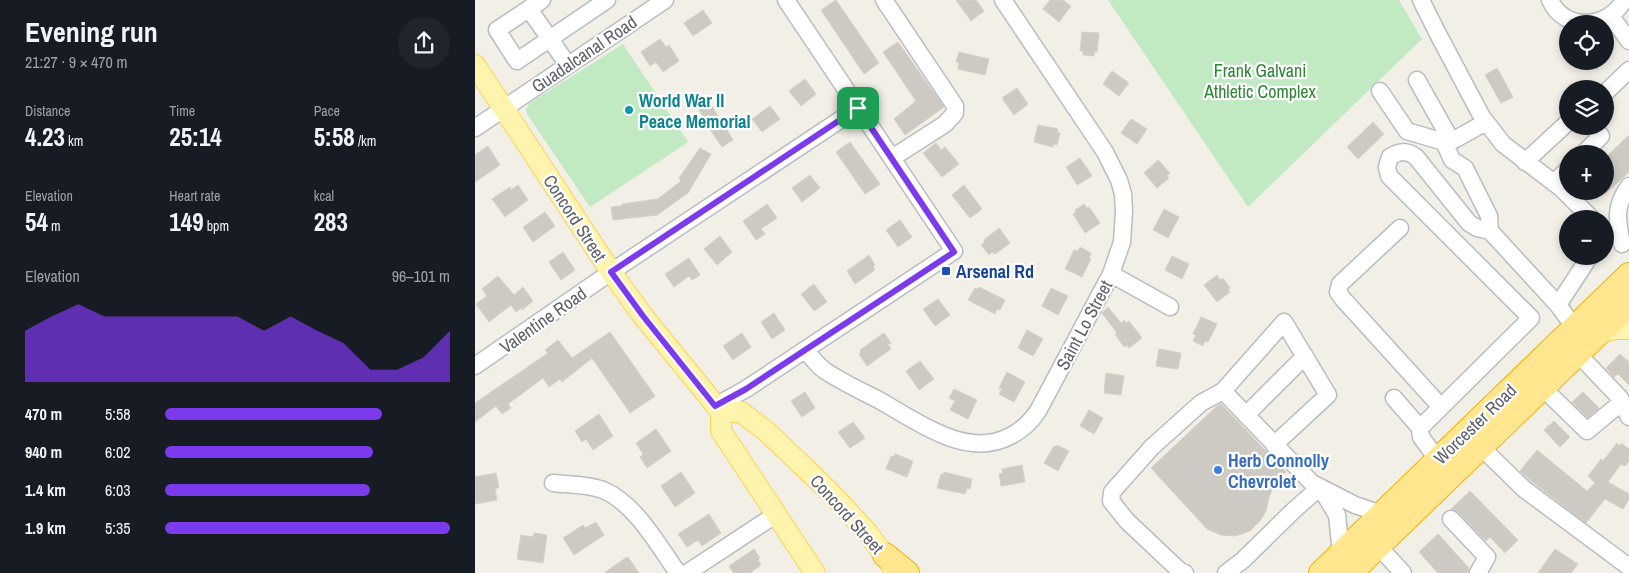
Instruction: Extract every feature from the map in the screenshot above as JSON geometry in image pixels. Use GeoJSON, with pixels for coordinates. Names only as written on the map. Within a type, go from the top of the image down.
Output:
{"type":"FeatureCollection","features":[{"type":"Feature","properties":{"kind":"highway","name":"Worcester Road"},"geometry":{"type":"LineString","coordinates":[[1346,563],[1382,514],[1629,274]]}},
{"type":"Feature","properties":{"kind":"highway","name":"Worcester Road"},"geometry":{"type":"LineString","coordinates":[[1321,573],[1346,563],[1378,546],[1629,304]]}},
{"type":"Feature","properties":{"kind":"highway"},"geometry":{"type":"LineString","coordinates":[[891,564],[907,573]]}},
{"type":"Feature","properties":{"kind":"main road","name":"Concord Street"},"geometry":{"type":"LineString","coordinates":[[475,64],[611,272],[643,316],[718,409],[741,412],[766,432],[828,490],[867,532],[891,564]]}},
{"type":"Feature","properties":{"kind":"main road"},"geometry":{"type":"LineString","coordinates":[[1598,334],[1614,329],[1629,329]]}},
{"type":"Feature","properties":{"kind":"main road"},"geometry":{"type":"LineString","coordinates":[[718,409],[721,431],[815,573]]}},
{"type":"Feature","properties":{"kind":"street"},"geometry":{"type":"LineString","coordinates":[[568,65],[550,39],[535,4],[497,30],[517,61],[550,39],[607,0]]}},
{"type":"Feature","properties":{"kind":"street","name":"Guadalcanal Road"},"geometry":{"type":"LineString","coordinates":[[475,128],[665,0]]}},
{"type":"Feature","properties":{"kind":"street"},"geometry":{"type":"LineString","coordinates":[[718,409],[954,252],[786,0]]}},
{"type":"Feature","properties":{"kind":"street"},"geometry":{"type":"LineString","coordinates":[[884,0],[955,106],[955,113],[945,124],[892,158]]}},
{"type":"Feature","properties":{"kind":"street","name":"Saint Lo Street"},"geometry":{"type":"LineString","coordinates":[[805,350],[813,360],[830,374],[950,438],[974,444],[999,441],[1023,429],[1032,421],[1038,411],[1111,274],[1124,226],[1124,210],[1119,180],[1105,152],[1003,0]]}},
{"type":"Feature","properties":{"kind":"street"},"geometry":{"type":"LineString","coordinates":[[1432,0],[1421,0],[1437,34],[1487,122],[1503,144],[1562,189],[1583,210]]}},
{"type":"Feature","properties":{"kind":"street"},"geometry":{"type":"LineString","coordinates":[[1550,0],[1561,15]]}},
{"type":"Feature","properties":{"kind":"street"},"geometry":{"type":"LineString","coordinates":[[1612,15],[1621,7],[1624,0]]}},
{"type":"Feature","properties":{"kind":"street"},"geometry":{"type":"LineString","coordinates":[[1614,20],[1629,41]]}},
{"type":"Feature","properties":{"kind":"street"},"geometry":{"type":"LineString","coordinates":[[1614,84],[1629,70]]}},
{"type":"Feature","properties":{"kind":"street"},"geometry":{"type":"LineString","coordinates":[[1417,80],[1448,136],[1444,144]]}},
{"type":"Feature","properties":{"kind":"street"},"geometry":{"type":"LineString","coordinates":[[1380,91],[1407,130],[1444,144],[1452,160],[1465,168],[1489,216],[1490,231]]}},
{"type":"Feature","properties":{"kind":"street","name":"Valentine Road"},"geometry":{"type":"LineString","coordinates":[[475,366],[611,272],[858,108]]}},
{"type":"Feature","properties":{"kind":"street"},"geometry":{"type":"LineString","coordinates":[[1444,144],[1487,122]]}},
{"type":"Feature","properties":{"kind":"street"},"geometry":{"type":"LineString","coordinates":[[1525,162],[1559,130]]}},
{"type":"Feature","properties":{"kind":"street"},"geometry":{"type":"LineString","coordinates":[[1592,145],[1600,135]]}},
{"type":"Feature","properties":{"kind":"street"},"geometry":{"type":"LineString","coordinates":[[1531,318],[1389,176],[1387,167],[1390,157],[1398,152],[1409,152],[1416,157],[1469,222],[1477,228],[1490,231],[1555,302],[1575,328]]}},
{"type":"Feature","properties":{"kind":"street"},"geometry":{"type":"LineString","coordinates":[[1554,183],[1559,178]]}},
{"type":"Feature","properties":{"kind":"street"},"geometry":{"type":"LineString","coordinates":[[1626,247],[1618,225],[1617,210],[1629,186]]}},
{"type":"Feature","properties":{"kind":"street"},"geometry":{"type":"LineString","coordinates":[[1400,228],[1340,284],[1338,292],[1441,407]]}},
{"type":"Feature","properties":{"kind":"street"},"geometry":{"type":"LineString","coordinates":[[1614,239],[1626,247]]}},
{"type":"Feature","properties":{"kind":"street"},"geometry":{"type":"LineString","coordinates":[[1420,428],[1531,318],[1555,302],[1583,265]]}},
{"type":"Feature","properties":{"kind":"street"},"geometry":{"type":"LineString","coordinates":[[1111,274],[1170,307]]}},
{"type":"Feature","properties":{"kind":"street"},"geometry":{"type":"LineString","coordinates":[[1185,573],[1180,571],[1127,521],[1111,501],[1112,492],[1152,448],[1201,403],[1223,391],[1284,322],[1328,395],[1274,444]]}},
{"type":"Feature","properties":{"kind":"street"},"geometry":{"type":"LineString","coordinates":[[1577,354],[1620,398],[1629,417]]}},
{"type":"Feature","properties":{"kind":"street"},"geometry":{"type":"LineString","coordinates":[[1246,415],[1305,356]]}},
{"type":"Feature","properties":{"kind":"street"},"geometry":{"type":"LineString","coordinates":[[1543,388],[1587,431],[1622,402]]}},
{"type":"Feature","properties":{"kind":"street"},"geometry":{"type":"LineString","coordinates":[[1223,391],[1312,483],[1355,505],[1382,514]]}},
{"type":"Feature","properties":{"kind":"street"},"geometry":{"type":"LineString","coordinates":[[1394,398],[1420,428],[1421,437],[1438,460]]}},
{"type":"Feature","properties":{"kind":"street"},"geometry":{"type":"LineString","coordinates":[[1481,447],[1524,489],[1629,567]]}},
{"type":"Feature","properties":{"kind":"street"},"geometry":{"type":"LineString","coordinates":[[553,483],[585,486],[602,490],[618,498],[633,510],[678,573]]}},
{"type":"Feature","properties":{"kind":"street"},"geometry":{"type":"LineString","coordinates":[[1320,487],[1337,515],[1346,563]]}},
{"type":"Feature","properties":{"kind":"street"},"geometry":{"type":"LineString","coordinates":[[1226,573],[1243,560],[1320,487]]}},
{"type":"Feature","properties":{"kind":"street"},"geometry":{"type":"LineString","coordinates":[[687,573],[775,515]]}},
{"type":"Feature","properties":{"kind":"street"},"geometry":{"type":"LineString","coordinates":[[1451,519],[1487,557],[1478,573]]}},
{"type":"Feature","properties":{"kind":"street"},"geometry":{"type":"LineString","coordinates":[[1378,546],[1403,573]]}},
{"type":"Feature","properties":{"kind":"green space","name":"Frank Galvani Athletic Complex"},"geometry":{"type":"Polygon","coordinates":[[[1108,0],[1399,0],[1422,39],[1248,207],[1108,0]]]}},
{"type":"Feature","properties":{"kind":"green space"},"geometry":{"type":"Polygon","coordinates":[[[623,44],[688,142],[590,207],[527,114],[526,109],[530,103],[623,44]]]}},
{"type":"Feature","properties":{"kind":"building"},"geometry":{"type":"Polygon","coordinates":[[[836,0],[879,63],[864,74],[821,10],[836,0]]]}},
{"type":"Feature","properties":{"kind":"building"},"geometry":{"type":"Polygon","coordinates":[[[956,0],[976,0],[984,11],[971,21],[956,0]]]}},
{"type":"Feature","properties":{"kind":"building"},"geometry":{"type":"Polygon","coordinates":[[[1050,0],[1063,0],[1071,6],[1059,22],[1043,9],[1050,0]]]}},
{"type":"Feature","properties":{"kind":"building"},"geometry":{"type":"Polygon","coordinates":[[[703,10],[712,23],[693,36],[684,23],[703,10]]]}},
{"type":"Feature","properties":{"kind":"building"},"geometry":{"type":"Polygon","coordinates":[[[1082,32],[1099,33],[1097,52],[1094,52],[1094,56],[1083,55],[1083,51],[1080,51],[1082,32]]]}},
{"type":"Feature","properties":{"kind":"building"},"geometry":{"type":"Polygon","coordinates":[[[660,39],[666,47],[669,45],[679,61],[663,72],[656,62],[650,66],[641,52],[660,39]]]}},
{"type":"Feature","properties":{"kind":"building"},"geometry":{"type":"Polygon","coordinates":[[[898,42],[944,107],[905,135],[894,119],[916,101],[883,52],[898,42]]]}},
{"type":"Feature","properties":{"kind":"building"},"geometry":{"type":"Polygon","coordinates":[[[959,52],[989,59],[985,75],[958,69],[959,63],[956,62],[959,52]]]}},
{"type":"Feature","properties":{"kind":"building"},"geometry":{"type":"Polygon","coordinates":[[[1497,68],[1513,97],[1501,103],[1485,75],[1497,68]]]}},
{"type":"Feature","properties":{"kind":"building"},"geometry":{"type":"Polygon","coordinates":[[[1112,71],[1129,83],[1119,96],[1103,84],[1112,71]]]}},
{"type":"Feature","properties":{"kind":"building"},"geometry":{"type":"Polygon","coordinates":[[[805,79],[816,94],[801,106],[789,91],[805,79]]]}},
{"type":"Feature","properties":{"kind":"building"},"geometry":{"type":"Polygon","coordinates":[[[1017,88],[1028,104],[1014,115],[1002,98],[1017,88]]]}},
{"type":"Feature","properties":{"kind":"building"},"geometry":{"type":"Polygon","coordinates":[[[710,103],[733,140],[722,147],[699,110],[710,103]]]}},
{"type":"Feature","properties":{"kind":"building"},"geometry":{"type":"Polygon","coordinates":[[[770,106],[780,119],[762,132],[752,119],[770,106]]]}},
{"type":"Feature","properties":{"kind":"building"},"geometry":{"type":"Polygon","coordinates":[[[1131,119],[1147,129],[1137,144],[1121,133],[1131,119]]]}},
{"type":"Feature","properties":{"kind":"building"},"geometry":{"type":"Polygon","coordinates":[[[1373,122],[1384,134],[1358,159],[1347,147],[1373,122]]]}},
{"type":"Feature","properties":{"kind":"building"},"geometry":{"type":"Polygon","coordinates":[[[1038,125],[1058,129],[1057,132],[1060,133],[1057,145],[1053,144],[1053,147],[1034,142],[1038,125]]]}},
{"type":"Feature","properties":{"kind":"building"},"geometry":{"type":"Polygon","coordinates":[[[1629,135],[1629,172],[1614,186],[1614,149],[1629,135]]]}},
{"type":"Feature","properties":{"kind":"building"},"geometry":{"type":"Polygon","coordinates":[[[850,142],[880,184],[865,194],[836,152],[850,142]]]}},
{"type":"Feature","properties":{"kind":"building"},"geometry":{"type":"Polygon","coordinates":[[[936,143],[941,150],[945,147],[959,164],[942,177],[923,153],[936,143]]]}},
{"type":"Feature","properties":{"kind":"building"},"geometry":{"type":"Polygon","coordinates":[[[488,146],[500,165],[475,182],[475,155],[488,146]]]}},
{"type":"Feature","properties":{"kind":"building"},"geometry":{"type":"Polygon","coordinates":[[[700,148],[711,154],[688,193],[657,215],[613,220],[611,207],[658,199],[681,181],[679,178],[700,148]]]}},
{"type":"Feature","properties":{"kind":"building"},"geometry":{"type":"Polygon","coordinates":[[[1080,158],[1092,176],[1077,185],[1066,167],[1080,158]]]}},
{"type":"Feature","properties":{"kind":"building"},"geometry":{"type":"Polygon","coordinates":[[[1158,160],[1170,173],[1167,176],[1169,178],[1157,188],[1144,173],[1158,160]]]}},
{"type":"Feature","properties":{"kind":"building"},"geometry":{"type":"Polygon","coordinates":[[[810,175],[820,188],[802,202],[792,188],[810,175]]]}},
{"type":"Feature","properties":{"kind":"building"},"geometry":{"type":"Polygon","coordinates":[[[518,185],[528,200],[505,217],[492,199],[510,187],[511,190],[518,185]]]}},
{"type":"Feature","properties":{"kind":"building"},"geometry":{"type":"Polygon","coordinates":[[[964,185],[982,209],[970,218],[952,195],[964,185]]]}},
{"type":"Feature","properties":{"kind":"building"},"geometry":{"type":"Polygon","coordinates":[[[767,204],[777,218],[761,229],[765,234],[756,240],[743,221],[767,204]]]}},
{"type":"Feature","properties":{"kind":"building"},"geometry":{"type":"Polygon","coordinates":[[[1084,204],[1087,208],[1089,207],[1100,223],[1085,233],[1073,214],[1076,212],[1075,210],[1084,204]]]}},
{"type":"Feature","properties":{"kind":"building"},"geometry":{"type":"Polygon","coordinates":[[[1164,209],[1179,217],[1168,238],[1153,230],[1164,209]]]}},
{"type":"Feature","properties":{"kind":"building"},"geometry":{"type":"Polygon","coordinates":[[[545,212],[555,226],[533,242],[523,227],[545,212]]]}},
{"type":"Feature","properties":{"kind":"building"},"geometry":{"type":"Polygon","coordinates":[[[900,220],[912,237],[898,247],[886,230],[900,220]]]}},
{"type":"Feature","properties":{"kind":"building"},"geometry":{"type":"Polygon","coordinates":[[[999,228],[1010,243],[995,254],[992,252],[989,255],[981,245],[985,242],[984,240],[999,228]]]}},
{"type":"Feature","properties":{"kind":"building"},"geometry":{"type":"Polygon","coordinates":[[[720,236],[732,252],[717,265],[704,249],[720,236]]]}},
{"type":"Feature","properties":{"kind":"building"},"geometry":{"type":"Polygon","coordinates":[[[1080,247],[1091,253],[1089,258],[1091,259],[1082,277],[1065,269],[1074,250],[1078,251],[1080,247]]]}},
{"type":"Feature","properties":{"kind":"building"},"geometry":{"type":"Polygon","coordinates":[[[563,252],[575,270],[561,280],[549,262],[563,252]]]}},
{"type":"Feature","properties":{"kind":"building"},"geometry":{"type":"Polygon","coordinates":[[[869,255],[875,265],[873,267],[875,270],[855,284],[847,271],[869,255]]]}},
{"type":"Feature","properties":{"kind":"building"},"geometry":{"type":"Polygon","coordinates":[[[1172,256],[1189,264],[1182,279],[1165,270],[1172,256]]]}},
{"type":"Feature","properties":{"kind":"building"},"geometry":{"type":"Polygon","coordinates":[[[689,258],[700,275],[692,280],[689,276],[674,287],[665,274],[689,258]]]}},
{"type":"Feature","properties":{"kind":"building"},"geometry":{"type":"Polygon","coordinates":[[[1217,275],[1220,280],[1223,278],[1230,288],[1228,289],[1230,292],[1217,302],[1204,285],[1217,275]]]}},
{"type":"Feature","properties":{"kind":"building"},"geometry":{"type":"Polygon","coordinates":[[[498,276],[514,295],[523,287],[533,301],[522,310],[521,308],[516,312],[511,305],[489,322],[476,304],[487,296],[482,289],[498,276]]]}},
{"type":"Feature","properties":{"kind":"building"},"geometry":{"type":"Polygon","coordinates":[[[814,284],[827,302],[814,311],[801,294],[814,284]]]}},
{"type":"Feature","properties":{"kind":"building"},"geometry":{"type":"Polygon","coordinates":[[[979,287],[1005,300],[1000,310],[997,309],[995,314],[968,300],[975,288],[978,289],[979,287]]]}},
{"type":"Feature","properties":{"kind":"building"},"geometry":{"type":"Polygon","coordinates":[[[1051,288],[1068,296],[1058,315],[1042,306],[1051,288]]]}},
{"type":"Feature","properties":{"kind":"building"},"geometry":{"type":"Polygon","coordinates":[[[938,299],[950,315],[935,326],[923,309],[938,299]]]}},
{"type":"Feature","properties":{"kind":"building"},"geometry":{"type":"Polygon","coordinates":[[[1108,307],[1121,323],[1124,320],[1126,323],[1129,321],[1142,338],[1129,348],[1127,345],[1124,347],[1115,334],[1117,333],[1102,313],[1108,307]]]}},
{"type":"Feature","properties":{"kind":"building"},"geometry":{"type":"Polygon","coordinates":[[[774,313],[785,330],[772,339],[761,322],[774,313]]]}},
{"type":"Feature","properties":{"kind":"building"},"geometry":{"type":"Polygon","coordinates":[[[1201,317],[1217,324],[1208,342],[1205,341],[1203,346],[1193,341],[1196,335],[1193,334],[1201,317]]]}},
{"type":"Feature","properties":{"kind":"building"},"geometry":{"type":"Polygon","coordinates":[[[1027,330],[1043,339],[1033,356],[1018,348],[1027,330]]]}},
{"type":"Feature","properties":{"kind":"building"},"geometry":{"type":"Polygon","coordinates":[[[610,332],[655,396],[630,413],[592,358],[562,382],[560,379],[549,387],[543,378],[508,404],[511,408],[502,414],[496,406],[475,422],[475,403],[548,353],[545,350],[558,340],[572,358],[610,332]]]}},
{"type":"Feature","properties":{"kind":"building"},"geometry":{"type":"Polygon","coordinates":[[[742,333],[751,347],[733,360],[723,346],[742,333]]]}},
{"type":"Feature","properties":{"kind":"building"},"geometry":{"type":"Polygon","coordinates":[[[884,333],[891,343],[888,344],[891,349],[867,366],[859,354],[860,350],[884,333]]]}},
{"type":"Feature","properties":{"kind":"building"},"geometry":{"type":"Polygon","coordinates":[[[1159,349],[1181,353],[1178,369],[1156,366],[1159,349]]]}},
{"type":"Feature","properties":{"kind":"building"},"geometry":{"type":"Polygon","coordinates":[[[1620,354],[1629,362],[1629,385],[1618,374],[1614,377],[1606,368],[1620,354]]]}},
{"type":"Feature","properties":{"kind":"building"},"geometry":{"type":"Polygon","coordinates":[[[920,361],[934,379],[919,390],[906,371],[920,361]]]}},
{"type":"Feature","properties":{"kind":"building"},"geometry":{"type":"Polygon","coordinates":[[[1007,372],[1025,382],[1014,402],[999,394],[1002,389],[999,388],[1007,372]]]}},
{"type":"Feature","properties":{"kind":"building"},"geometry":{"type":"Polygon","coordinates":[[[1106,373],[1124,376],[1121,395],[1104,393],[1106,373]]]}},
{"type":"Feature","properties":{"kind":"building"},"geometry":{"type":"Polygon","coordinates":[[[954,389],[977,400],[968,419],[950,410],[955,401],[949,398],[954,389]]]}},
{"type":"Feature","properties":{"kind":"building"},"geometry":{"type":"Polygon","coordinates":[[[805,392],[815,408],[802,417],[791,401],[805,392]]]}},
{"type":"Feature","properties":{"kind":"building"},"geometry":{"type":"Polygon","coordinates":[[[1583,392],[1599,408],[1588,418],[1572,402],[1583,392]]]}},
{"type":"Feature","properties":{"kind":"building","name":"Herb Connolly Chevrolet"},"geometry":{"type":"Polygon","coordinates":[[[1221,404],[1286,472],[1275,483],[1266,511],[1260,521],[1250,531],[1235,536],[1221,535],[1207,529],[1151,468],[1221,404]]]}},
{"type":"Feature","properties":{"kind":"building"},"geometry":{"type":"Polygon","coordinates":[[[1089,410],[1103,418],[1094,434],[1080,426],[1089,410]]]}},
{"type":"Feature","properties":{"kind":"building"},"geometry":{"type":"Polygon","coordinates":[[[599,414],[613,436],[593,450],[586,439],[582,442],[575,431],[599,414]]]}},
{"type":"Feature","properties":{"kind":"building"},"geometry":{"type":"Polygon","coordinates":[[[1554,421],[1570,437],[1560,447],[1544,430],[1554,421]]]}},
{"type":"Feature","properties":{"kind":"building"},"geometry":{"type":"Polygon","coordinates":[[[853,422],[865,438],[850,448],[838,432],[853,422]]]}},
{"type":"Feature","properties":{"kind":"building"},"geometry":{"type":"Polygon","coordinates":[[[656,429],[671,451],[647,468],[640,457],[643,454],[636,443],[656,429]]]}},
{"type":"Feature","properties":{"kind":"building"},"geometry":{"type":"Polygon","coordinates":[[[1617,443],[1620,446],[1621,443],[1629,449],[1629,461],[1625,466],[1621,464],[1608,482],[1629,494],[1629,499],[1623,509],[1605,499],[1586,523],[1520,471],[1537,450],[1587,491],[1595,483],[1588,476],[1617,443]]]}},
{"type":"Feature","properties":{"kind":"building"},"geometry":{"type":"Polygon","coordinates":[[[1057,445],[1069,451],[1058,471],[1044,463],[1054,446],[1056,447],[1057,445]]]}},
{"type":"Feature","properties":{"kind":"building"},"geometry":{"type":"Polygon","coordinates":[[[895,454],[913,461],[907,477],[886,469],[891,456],[894,457],[895,454]]]}},
{"type":"Feature","properties":{"kind":"building"},"geometry":{"type":"Polygon","coordinates":[[[1022,465],[1025,482],[1001,486],[999,474],[1003,473],[1002,469],[1022,465]]]}},
{"type":"Feature","properties":{"kind":"building"},"geometry":{"type":"Polygon","coordinates":[[[681,472],[695,493],[675,507],[661,486],[681,472]]]}},
{"type":"Feature","properties":{"kind":"building"},"geometry":{"type":"Polygon","coordinates":[[[944,472],[972,479],[970,489],[967,488],[965,494],[937,488],[941,474],[944,474],[944,472]]]}},
{"type":"Feature","properties":{"kind":"building"},"geometry":{"type":"Polygon","coordinates":[[[496,473],[499,488],[495,488],[497,500],[475,504],[475,477],[496,473]]]}},
{"type":"Feature","properties":{"kind":"building"},"geometry":{"type":"Polygon","coordinates":[[[1470,491],[1518,540],[1505,553],[1490,537],[1486,541],[1458,512],[1451,509],[1470,491]]]}},
{"type":"Feature","properties":{"kind":"building"},"geometry":{"type":"Polygon","coordinates":[[[709,514],[721,533],[702,546],[698,540],[687,547],[678,534],[709,514]]]}},
{"type":"Feature","properties":{"kind":"building"},"geometry":{"type":"Polygon","coordinates":[[[596,522],[604,535],[574,555],[563,538],[583,525],[585,528],[596,522]]]}},
{"type":"Feature","properties":{"kind":"building"},"geometry":{"type":"Polygon","coordinates":[[[534,533],[547,535],[543,563],[517,559],[521,535],[533,537],[534,533]]]}},
{"type":"Feature","properties":{"kind":"building"},"geometry":{"type":"Polygon","coordinates":[[[1438,534],[1469,568],[1468,573],[1438,573],[1419,552],[1438,534]]]}},
{"type":"Feature","properties":{"kind":"building"},"geometry":{"type":"Polygon","coordinates":[[[754,549],[760,558],[758,560],[761,565],[750,573],[734,573],[729,566],[754,549]]]}},
{"type":"Feature","properties":{"kind":"building"},"geometry":{"type":"Polygon","coordinates":[[[1555,549],[1578,564],[1571,573],[1538,573],[1555,549]]]}},
{"type":"Feature","properties":{"kind":"building"},"geometry":{"type":"Polygon","coordinates":[[[628,557],[639,573],[604,573],[624,559],[628,557]]]}},
{"type":"Feature","properties":{"kind":"place","name":"World War II Peace Memorial"},"geometry":{"type":"Point","coordinates":[629,110]}},
{"type":"Feature","properties":{"kind":"place","name":"Arsenal Rd"},"geometry":{"type":"Point","coordinates":[946,271]}},
{"type":"Feature","properties":{"kind":"place","name":"Herb Connolly Chevrolet"},"geometry":{"type":"Point","coordinates":[1218,470]}},
{"type":"Feature","properties":{"kind":"route"},"geometry":{"type":"LineString","coordinates":[[858,108],[954,252],[746,389],[715,406],[643,316],[611,272],[858,108]]}}]}
